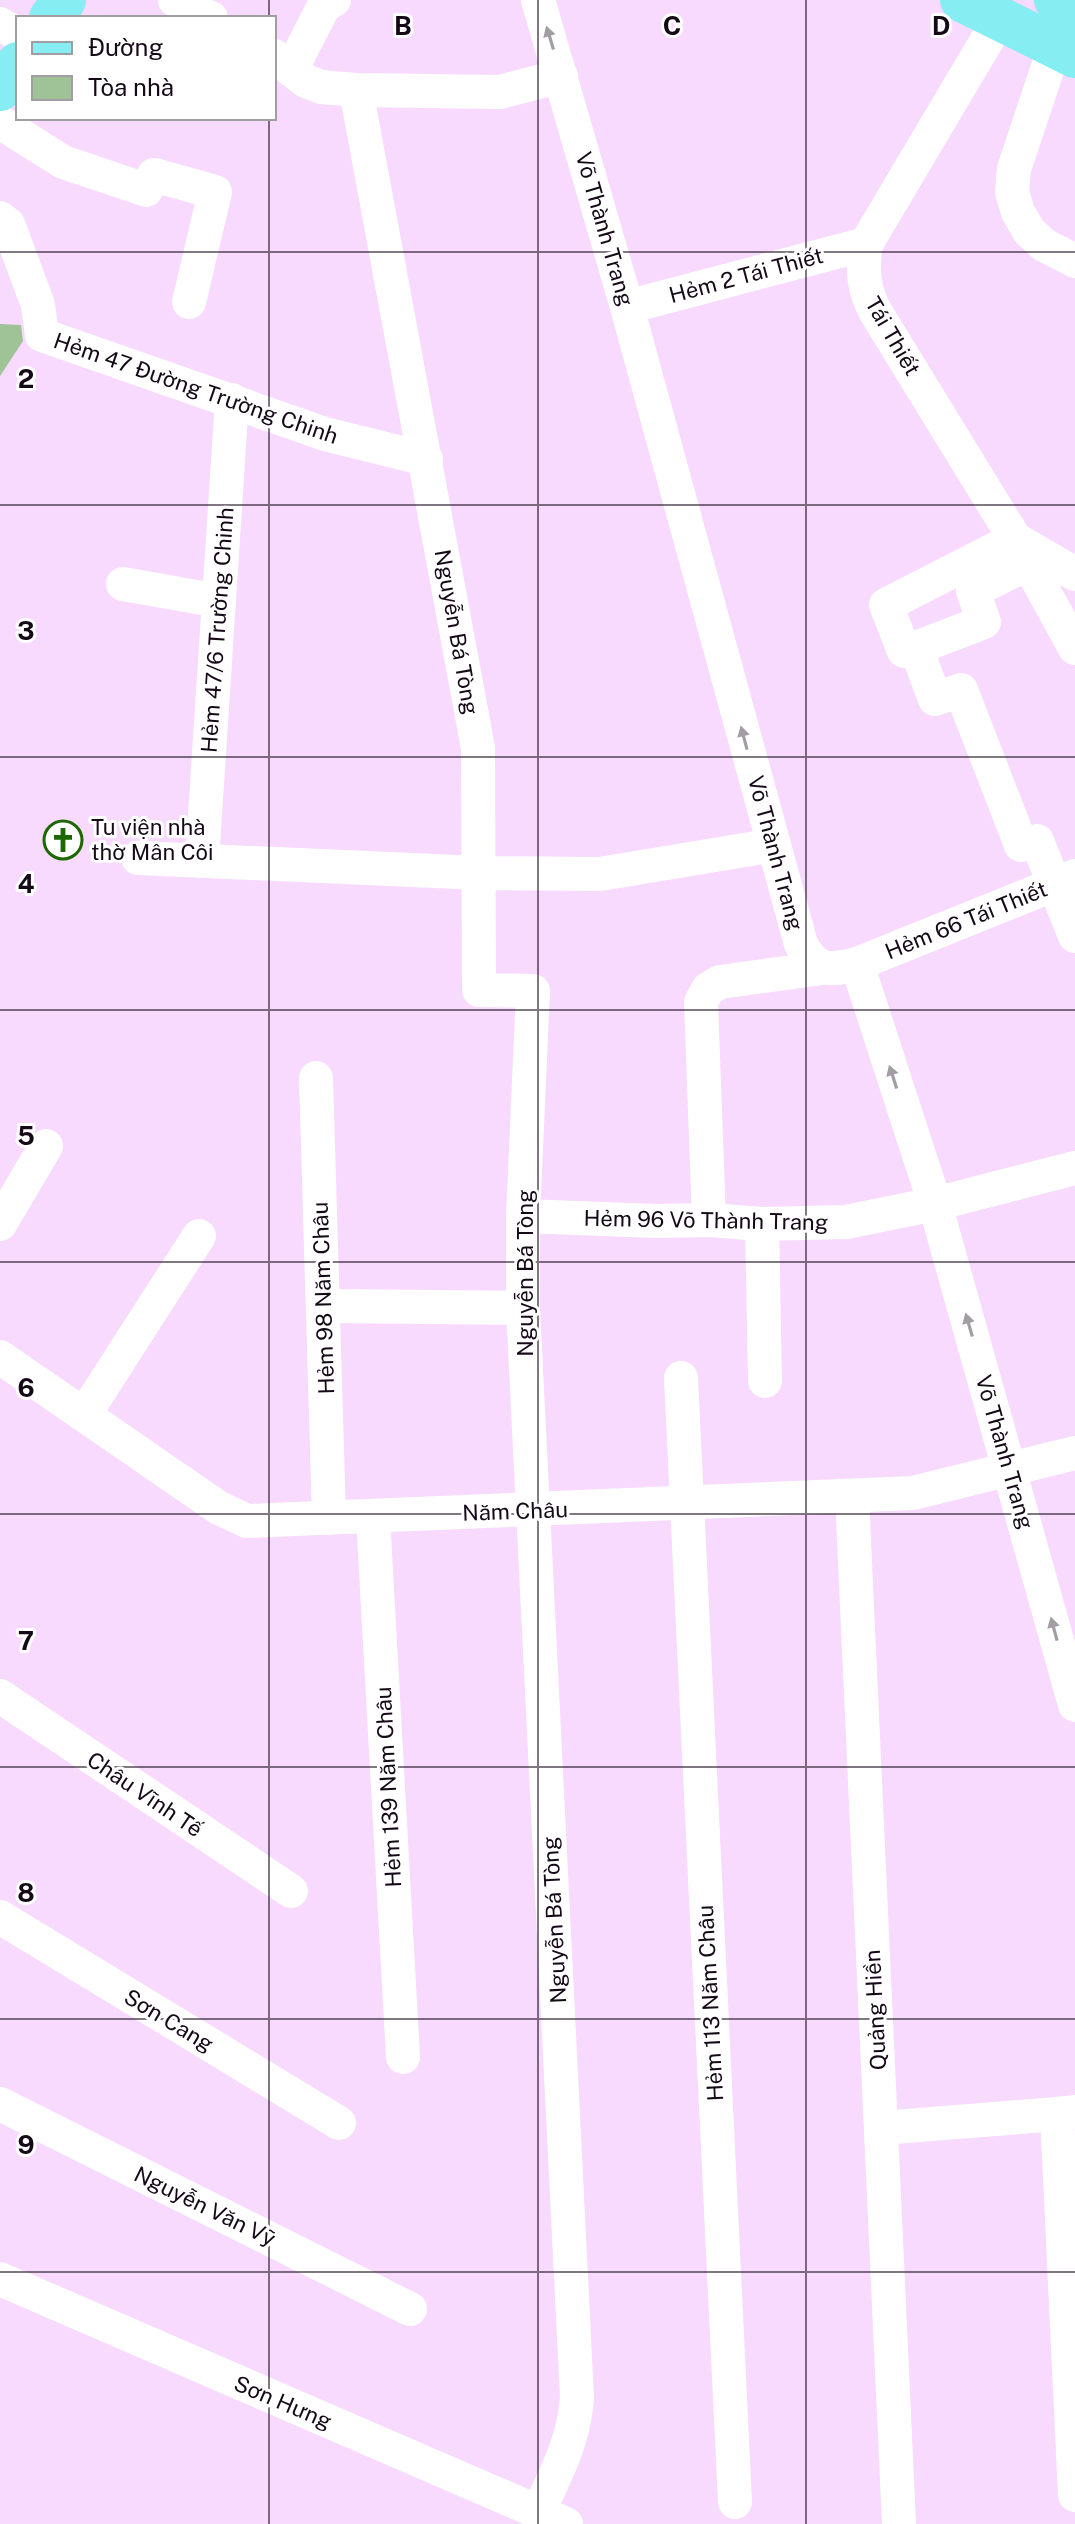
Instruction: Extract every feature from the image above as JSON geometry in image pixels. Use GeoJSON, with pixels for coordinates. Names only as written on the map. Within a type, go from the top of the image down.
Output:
{"type":"FeatureCollection","features":[{"type":"Feature","properties":{"kind":"main road"},"geometry":{"type":"LineString","coordinates":[[1056,0],[1068,37]]}},
{"type":"Feature","properties":{"kind":"main road"},"geometry":{"type":"LineString","coordinates":[[980,10],[1068,37]]}},
{"type":"Feature","properties":{"kind":"main road"},"geometry":{"type":"LineString","coordinates":[[0,89],[16,67]]}},
{"type":"Feature","properties":{"kind":"street"},"geometry":{"type":"LineString","coordinates":[[334,0],[324,6],[282,63],[306,81],[321,87],[500,92],[561,76]]}},
{"type":"Feature","properties":{"kind":"street","name":"Võ Thành Trang"},"geometry":{"type":"LineString","coordinates":[[538,0],[627,307],[801,944],[808,958],[822,968]]}},
{"type":"Feature","properties":{"kind":"street","name":"Tái Thiết"},"geometry":{"type":"LineString","coordinates":[[980,10],[866,244],[864,281],[868,297],[1022,551],[1075,648]]}},
{"type":"Feature","properties":{"kind":"street"},"geometry":{"type":"LineString","coordinates":[[1068,37],[1014,169],[1012,192],[1018,212],[1029,231],[1044,245],[1075,261]]}},
{"type":"Feature","properties":{"kind":"street","name":"Nguyễn Bá Tòng"},"geometry":{"type":"LineString","coordinates":[[356,90],[478,748],[479,990],[533,991],[523,1216],[523,1308],[577,2398],[575,2424],[552,2518]]}},
{"type":"Feature","properties":{"kind":"street"},"geometry":{"type":"LineString","coordinates":[[0,122],[63,162],[146,190],[154,175],[215,192],[189,302]]}},
{"type":"Feature","properties":{"kind":"street","name":"Hẻm 47 Đường Trường Chinh"},"geometry":{"type":"LineString","coordinates":[[0,218],[8,224],[38,305],[42,335],[325,434],[426,459]]}},
{"type":"Feature","properties":{"kind":"street","name":"Hẻm 2 Tái Thiết"},"geometry":{"type":"LineString","coordinates":[[627,307],[866,244]]}},
{"type":"Feature","properties":{"kind":"street","name":"Hẻm 47/6 Trường Chinh"},"geometry":{"type":"LineString","coordinates":[[202,861],[232,400]]}},
{"type":"Feature","properties":{"kind":"street"},"geometry":{"type":"LineString","coordinates":[[1022,551],[973,591],[984,622],[904,651],[886,605],[1022,551],[1075,574]]}},
{"type":"Feature","properties":{"kind":"street"},"geometry":{"type":"LineString","coordinates":[[123,584],[219,601]]}},
{"type":"Feature","properties":{"kind":"street"},"geometry":{"type":"LineString","coordinates":[[916,648],[935,699],[961,690],[1021,845],[1037,841],[1064,881],[1075,936]]}},
{"type":"Feature","properties":{"kind":"street"},"geometry":{"type":"LineString","coordinates":[[138,858],[480,873],[600,874],[774,845]]}},
{"type":"Feature","properties":{"kind":"street","name":"Hẻm 66 Tái Thiết"},"geometry":{"type":"LineString","coordinates":[[857,964],[1064,881]]}},
{"type":"Feature","properties":{"kind":"street"},"geometry":{"type":"LineString","coordinates":[[709,1220],[701,1002],[708,989],[720,982],[857,964]]}},
{"type":"Feature","properties":{"kind":"street","name":"Võ Thành Trang"},"geometry":{"type":"LineString","coordinates":[[857,964],[935,1204],[1075,1705]]}},
{"type":"Feature","properties":{"kind":"street","name":"Hẻm 98 Năm Châu"},"geometry":{"type":"LineString","coordinates":[[316,1078],[329,1518]]}},
{"type":"Feature","properties":{"kind":"street"},"geometry":{"type":"LineString","coordinates":[[0,1224],[46,1146]]}},
{"type":"Feature","properties":{"kind":"street","name":"Hẻm 96 Võ Thành Trang"},"geometry":{"type":"LineString","coordinates":[[523,1216],[762,1224],[846,1222],[935,1204],[1075,1168]]}},
{"type":"Feature","properties":{"kind":"street"},"geometry":{"type":"LineString","coordinates":[[762,1224],[765,1381]]}},
{"type":"Feature","properties":{"kind":"street"},"geometry":{"type":"LineString","coordinates":[[84,1415],[199,1236]]}},
{"type":"Feature","properties":{"kind":"street"},"geometry":{"type":"LineString","coordinates":[[324,1306],[523,1308]]}},
{"type":"Feature","properties":{"kind":"street","name":"Năm Châu"},"geometry":{"type":"LineString","coordinates":[[0,1357],[231,1516],[247,1521],[913,1493],[1075,1453]]}},
{"type":"Feature","properties":{"kind":"street","name":"Hẻm 113 Năm Châu"},"geometry":{"type":"LineString","coordinates":[[681,1378],[735,2502]]}},
{"type":"Feature","properties":{"kind":"street","name":"Quảng Hiền"},"geometry":{"type":"LineString","coordinates":[[852,1497],[899,2524]]}},
{"type":"Feature","properties":{"kind":"street","name":"Hẻm 139 Năm Châu"},"geometry":{"type":"LineString","coordinates":[[373,1517],[403,2057]]}},
{"type":"Feature","properties":{"kind":"street","name":"Châu Vĩnh Tế"},"geometry":{"type":"LineString","coordinates":[[0,1696],[291,1891]]}},
{"type":"Feature","properties":{"kind":"street","name":"Sơn Cang"},"geometry":{"type":"LineString","coordinates":[[0,1917],[339,2123]]}},
{"type":"Feature","properties":{"kind":"street","name":"Nguyễn Văn Vỹ"},"geometry":{"type":"LineString","coordinates":[[0,2104],[410,2309]]}},
{"type":"Feature","properties":{"kind":"street"},"geometry":{"type":"LineString","coordinates":[[881,2128],[1066,2113],[1075,2495]]}},
{"type":"Feature","properties":{"kind":"street","name":"Sơn Hưng"},"geometry":{"type":"LineString","coordinates":[[0,2279],[552,2518]]}},
{"type":"Feature","properties":{"kind":"building"},"geometry":{"type":"Polygon","coordinates":[[[0,324],[21,325],[23,341],[0,376],[0,324]]]}},
{"type":"Feature","properties":{"kind":"place","name":"Tu viện nhà thờ Mân Côi"},"geometry":{"type":"Point","coordinates":[63,840]}}]}
